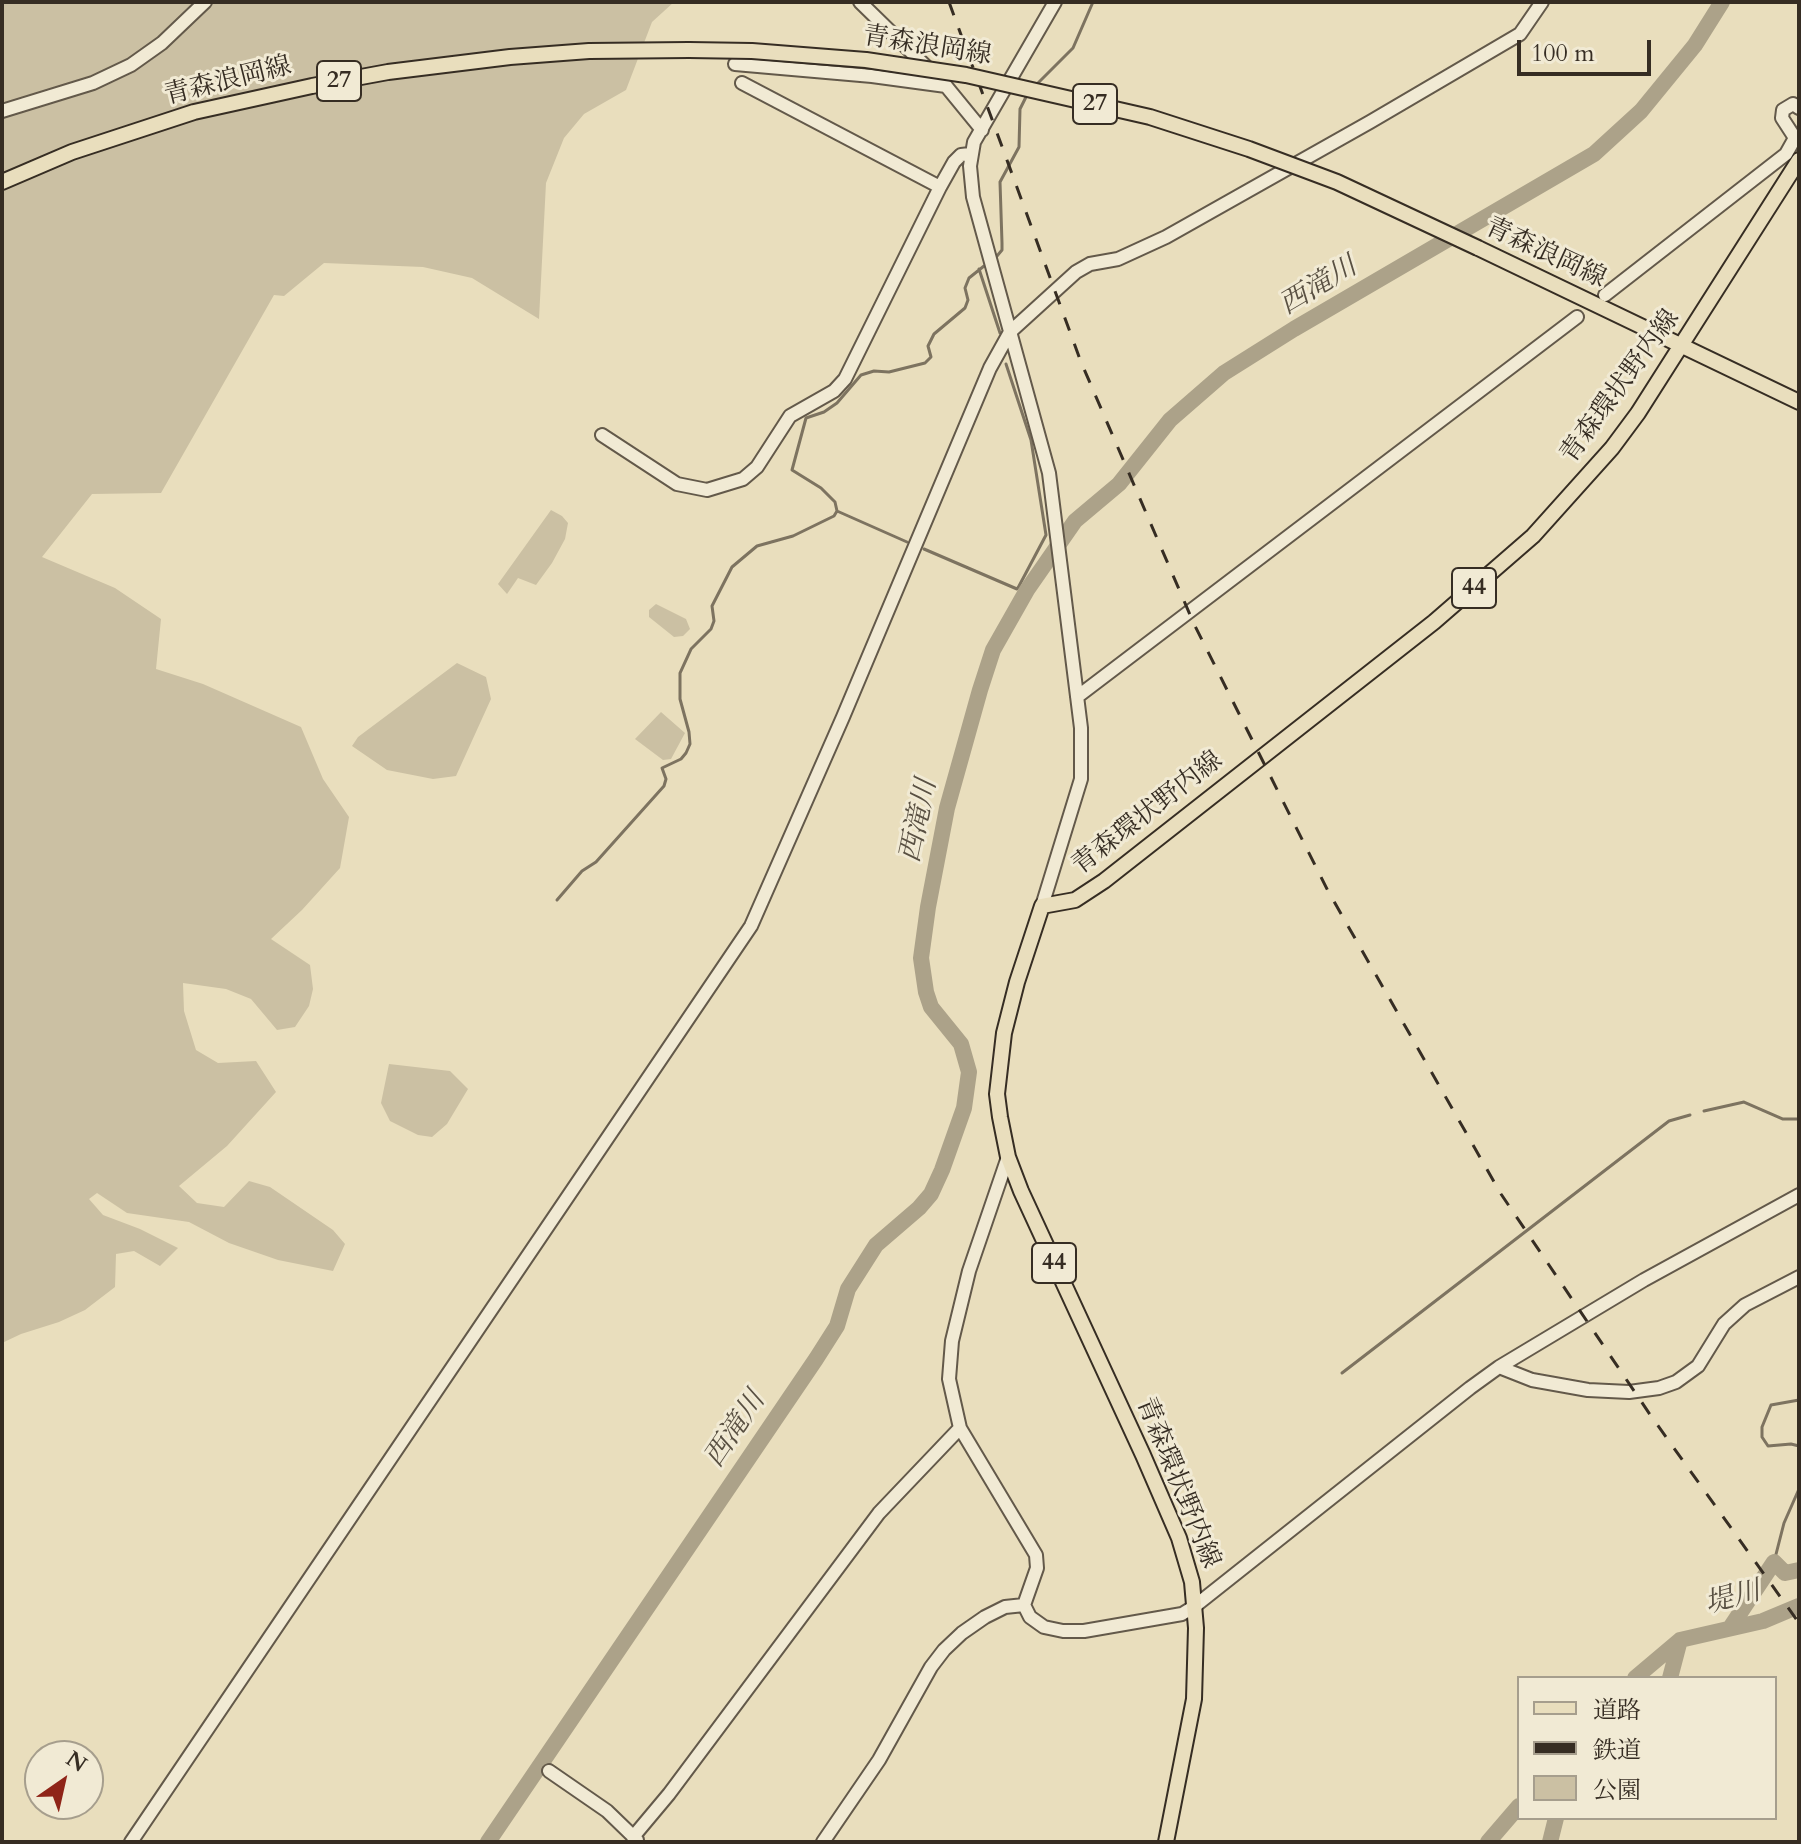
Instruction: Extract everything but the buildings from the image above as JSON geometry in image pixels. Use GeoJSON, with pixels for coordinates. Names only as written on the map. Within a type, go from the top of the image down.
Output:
{"type":"FeatureCollection","features":[{"type":"Feature","properties":{"kind":"main road","name":"青森浪岡線"},"geometry":{"type":"LineString","coordinates":[[2,182],[72,152],[194,112],[388,72],[589,51],[752,51],[866,60],[966,75],[1150,117],[1249,149],[1337,182],[1799,402]]}},
{"type":"Feature","properties":{"kind":"main road","name":"青森環状野内線"},"geometry":{"type":"LineString","coordinates":[[1166,1842],[1194,1699],[1195,1606],[1192,1582],[1179,1538],[1121,1405],[1021,1191],[1008,1157],[997,1094],[1004,1033],[1042,906],[1075,900],[1104,881],[1481,583],[1533,536],[1612,448],[1683,346],[1799,160]]}},
{"type":"Feature","properties":{"kind":"street"},"geometry":{"type":"LineString","coordinates":[[2,111],[93,83],[131,65],[162,43],[205,2]]}},
{"type":"Feature","properties":{"kind":"street"},"geometry":{"type":"LineString","coordinates":[[860,2],[946,86],[982,130]]}},
{"type":"Feature","properties":{"kind":"street"},"geometry":{"type":"LineString","coordinates":[[1042,906],[1081,779],[1083,746],[1046,457],[973,197],[970,154],[1055,2]]}},
{"type":"Feature","properties":{"kind":"street"},"geometry":{"type":"LineString","coordinates":[[131,1842],[751,926],[990,368],[1010,332],[1076,272],[1090,264],[1118,259],[1166,237],[1370,122],[1520,34],[1542,2]]}},
{"type":"Feature","properties":{"kind":"street"},"geometry":{"type":"LineString","coordinates":[[735,64],[946,86]]}},
{"type":"Feature","properties":{"kind":"street"},"geometry":{"type":"LineString","coordinates":[[742,83],[940,187]]}},
{"type":"Feature","properties":{"kind":"street"},"geometry":{"type":"LineString","coordinates":[[1605,295],[1786,154],[1795,138],[1782,118],[1783,110],[1793,104],[1799,108]]}},
{"type":"Feature","properties":{"kind":"street"},"geometry":{"type":"LineString","coordinates":[[602,435],[677,484],[707,490],[743,479],[757,467],[790,416],[834,391],[845,379],[940,187],[954,162],[961,155],[970,154]]}},
{"type":"Feature","properties":{"kind":"street"},"geometry":{"type":"LineString","coordinates":[[1077,697],[1577,317]]}},
{"type":"Feature","properties":{"kind":"street"},"geometry":{"type":"LineString","coordinates":[[1008,1157],[969,1271],[952,1341],[949,1379],[960,1428],[1036,1555],[1037,1568],[1024,1605],[1030,1617],[1044,1627],[1063,1631],[1084,1631],[1171,1617],[1195,1606],[1499,1367],[1644,1280],[1799,1195]]}},
{"type":"Feature","properties":{"kind":"street"},"geometry":{"type":"LineString","coordinates":[[1499,1367],[1532,1380],[1588,1390],[1629,1392],[1659,1388],[1676,1382],[1698,1366],[1724,1324],[1745,1305],[1799,1277]]}},
{"type":"Feature","properties":{"kind":"street"},"geometry":{"type":"LineString","coordinates":[[549,1771],[607,1811],[636,1839],[879,1513],[960,1428]]}},
{"type":"Feature","properties":{"kind":"street"},"geometry":{"type":"LineString","coordinates":[[823,1842],[879,1760],[931,1667],[944,1650],[985,1617],[1005,1607],[1024,1605]]}},
{"type":"Feature","properties":{"kind":"green space"},"geometry":{"type":"Polygon","coordinates":[[[2,2],[674,2],[652,22],[626,90],[584,114],[564,138],[546,183],[539,319],[472,278],[423,267],[324,263],[284,296],[274,295],[161,493],[92,494],[42,557],[115,588],[161,619],[156,669],[203,684],[301,727],[323,779],[349,817],[340,868],[271,939],[310,965],[313,989],[309,1006],[295,1027],[277,1030],[251,999],[226,989],[183,983],[184,1011],[196,1050],[218,1063],[256,1061],[276,1092],[227,1146],[179,1186],[197,1203],[224,1207],[249,1181],[270,1187],[333,1230],[345,1244],[333,1271],[278,1260],[229,1243],[189,1222],[127,1213],[97,1193],[89,1199],[103,1215],[178,1248],[160,1266],[134,1251],[116,1254],[115,1287],[85,1310],[2,1343],[2,2]]]}},
{"type":"Feature","properties":{"kind":"green space"},"geometry":{"type":"Polygon","coordinates":[[[551,510],[568,523],[565,539],[536,585],[518,578],[507,594],[498,584],[551,510]]]}},
{"type":"Feature","properties":{"kind":"green space"},"geometry":{"type":"Polygon","coordinates":[[[656,604],[686,619],[690,629],[683,636],[674,637],[649,617],[649,610],[656,604]]]}},
{"type":"Feature","properties":{"kind":"green space"},"geometry":{"type":"Polygon","coordinates":[[[457,663],[486,677],[491,699],[456,776],[433,779],[387,770],[352,746],[358,737],[457,663]]]}},
{"type":"Feature","properties":{"kind":"green space"},"geometry":{"type":"Polygon","coordinates":[[[661,712],[685,733],[671,759],[663,760],[635,739],[661,712]]]}},
{"type":"Feature","properties":{"kind":"green space"},"geometry":{"type":"Polygon","coordinates":[[[389,1064],[450,1071],[468,1089],[447,1124],[432,1137],[418,1135],[390,1121],[381,1103],[389,1064]]]}},
{"type":"Feature","properties":{"kind":"waterway"},"geometry":{"type":"LineString","coordinates":[[1035,86],[1073,48],[1093,2]]}},
{"type":"Feature","properties":{"kind":"waterway","name":"西滝川"},"geometry":{"type":"LineString","coordinates":[[488,1842],[816,1359],[837,1326],[848,1289],[876,1245],[919,1208],[931,1194],[942,1170],[964,1108],[969,1072],[961,1044],[931,1007],[926,992],[921,958],[928,907],[947,808],[980,690],[993,650],[1027,590],[1075,521],[1119,484],[1170,420],[1224,373],[1594,154],[1641,111],[1695,45],[1722,2]]}},
{"type":"Feature","properties":{"kind":"waterway"},"geometry":{"type":"LineString","coordinates":[[997,256],[1002,250],[1000,182],[1019,147],[1020,109],[1027,95]]}},
{"type":"Feature","properties":{"kind":"waterway"},"geometry":{"type":"LineString","coordinates":[[557,900],[582,871],[596,862],[664,786],[666,779],[662,768],[681,759],[686,753],[690,744],[680,699],[680,673],[691,649],[711,629],[714,621],[712,606],[732,567],[757,546],[793,536],[834,516],[837,511],[835,502],[821,488],[792,470],[806,418],[824,412],[837,403],[861,375],[925,363],[931,357],[928,346],[934,334],[965,308],[968,300],[965,288],[969,278],[984,266]]}},
{"type":"Feature","properties":{"kind":"waterway"},"geometry":{"type":"LineString","coordinates":[[979,269],[1000,333]]}},
{"type":"Feature","properties":{"kind":"waterway"},"geometry":{"type":"LineString","coordinates":[[1006,364],[1031,440],[1046,535],[1019,586],[1027,590]]}},
{"type":"Feature","properties":{"kind":"waterway"},"geometry":{"type":"LineString","coordinates":[[837,511],[907,542]]}},
{"type":"Feature","properties":{"kind":"waterway"},"geometry":{"type":"LineString","coordinates":[[924,549],[1017,589],[1019,586]]}},
{"type":"Feature","properties":{"kind":"waterway"},"geometry":{"type":"LineString","coordinates":[[1704,1111],[1744,1102],[1783,1119],[1799,1119]]}},
{"type":"Feature","properties":{"kind":"waterway"},"geometry":{"type":"LineString","coordinates":[[1342,1373],[1669,1121],[1690,1115]]}},
{"type":"Feature","properties":{"kind":"waterway"},"geometry":{"type":"LineString","coordinates":[[1799,1400],[1771,1405],[1762,1427],[1762,1437],[1768,1446],[1799,1446]]}},
{"type":"Feature","properties":{"kind":"waterway"},"geometry":{"type":"LineString","coordinates":[[1774,1562],[1784,1523],[1799,1489]]}},
{"type":"Feature","properties":{"kind":"waterway"},"geometry":{"type":"LineString","coordinates":[[1730,1628],[1774,1562],[1785,1573],[1799,1570]]}},
{"type":"Feature","properties":{"kind":"waterway","name":"堤川"},"geometry":{"type":"LineString","coordinates":[[1637,1676],[1680,1640],[1763,1621],[1799,1606]]}},
{"type":"Feature","properties":{"kind":"waterway","name":"堤川"},"geometry":{"type":"LineString","coordinates":[[1671,1676],[1680,1640]]}},
{"type":"Feature","properties":{"kind":"waterway","name":"堤川"},"geometry":{"type":"LineString","coordinates":[[1488,1842],[1517,1808]]}},
{"type":"Feature","properties":{"kind":"waterway","name":"堤川"},"geometry":{"type":"LineString","coordinates":[[1550,1842],[1556,1820]]}},
{"type":"Feature","properties":{"kind":"railway"},"geometry":{"type":"LineString","coordinates":[[949,2],[1081,362],[1194,624],[1328,891],[1501,1194],[1651,1416],[1799,1623]]}}]}
